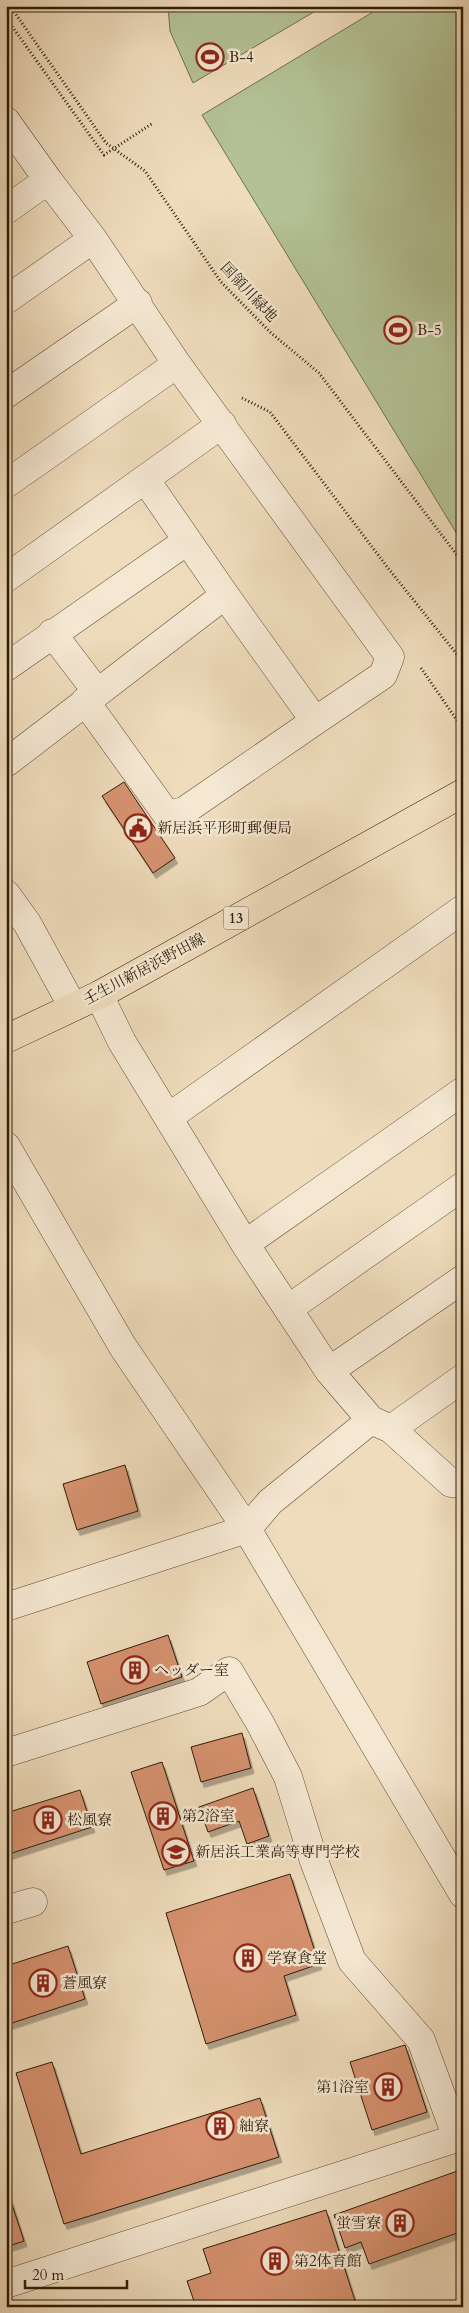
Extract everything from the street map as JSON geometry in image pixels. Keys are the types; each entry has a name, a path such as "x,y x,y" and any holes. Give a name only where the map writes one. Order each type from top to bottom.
{"main road":[{"name":"壬生川新居浜野田線","path":"6,1039 98,995 463,793"}],"street":[{"path":"6,121 48,180 93,238 177,364 390,657 383,675 184,811 167,815 52,633"},
{"path":"6,210 48,180"},
{"path":"6,300 93,238"},
{"path":"6,394 138,304"},
{"path":"6,484 177,364"},
{"path":"6,578 222,424"},
{"path":"145,479 315,721"},
{"path":"6,666 187,541"},
{"path":"6,763 225,595"},
{"path":"6,894 27,923 73,1007"},
{"path":"169,1117 463,910"},
{"path":"98,995 122,1042 245,1244 329,1371 381,1425 451,1483 463,1483"},
{"path":"245,1244 463,1091"},
{"path":"6,1146 123,1347 247,1529 463,1894"},
{"path":"288,1309 463,1186"},
{"path":"329,1371 463,1279"},
{"path":"6,1607 247,1529 270,1502 381,1425 463,1378"},
{"path":"6,1753 199,1692 229,1671 288,1777 314,1861 352,1961 421,2040 457,2138 6,2284"},
{"path":"6,1910 32,1902"}],"path":[{"name":"国領川緑地","path":"10,6 106,143 145,171 220,282 270,332 319,373 463,563"},
{"path":"6,18 104,155 153,123"},
{"path":"239,396 270,412 388,568 463,662"}],"green space":[{"name":"B-4","path":"168,6 324,6 193,83 170,31"},
{"name":"B-5","path":"383,6 463,6 463,544 202,115"}],"building":[{"path":"124,782 175,858 153,873 102,796"},
{"path":"125,1465 138,1511 77,1530 63,1484"},
{"name":"ヘッダー室","path":"168,1635 182,1677 101,1704 87,1662"},
{"path":"242,1733 251,1768 201,1782 191,1747"},
{"name":"第2浴室","path":"162,1762 194,1861 164,1870 131,1772"},
{"path":"253,1788 269,1836 247,1844 239,1821 208,1832 199,1807"},
{"name":"松風寮","path":"80,1790 92,1827 6,1855 6,1813"},
{"name":"学寮食堂","path":"290,1874 319,1964 284,1976 296,2015 206,2044 166,1913"},
{"name":"蒼風寮","path":"68,1946 85,1999 6,2025 6,1966"},
{"name":"第1浴室","path":"405,2045 427,2112 372,2130 350,2062"},
{"name":"紬寮","path":"52,2062 81,2154 260,2098 279,2157 64,2224 16,2073"},
{"name":"蛍雪寮","path":"463,2169 463,2231 369,2264 361,2242 345,2248 334,2215"},
{"path":"6,2186 24,2241 6,2247"},
{"name":"第2体育館","path":"326,2210 357,2307 196,2307 187,2281 211,2273 203,2249"}],"place":[{"name":"B-4","path":"210,57"},
{"name":"B-5","path":"398,330"},
{"name":"新居浜平形町郵便局","path":"138,828"},
{"name":"ヘッダー室","path":"135,1670"},
{"name":"第2浴室","path":"163,1816"},
{"name":"松風寮","path":"48,1820"},
{"name":"新居浜工業高等専門学校","path":"176,1852"},
{"name":"学寮食堂","path":"248,1958"},
{"name":"蒼風寮","path":"43,1983"},
{"name":"第1浴室","path":"388,2087"},
{"name":"紬寮","path":"220,2126"},
{"name":"蛍雪寮","path":"400,2223"},
{"name":"第2体育館","path":"275,2261"}]}
